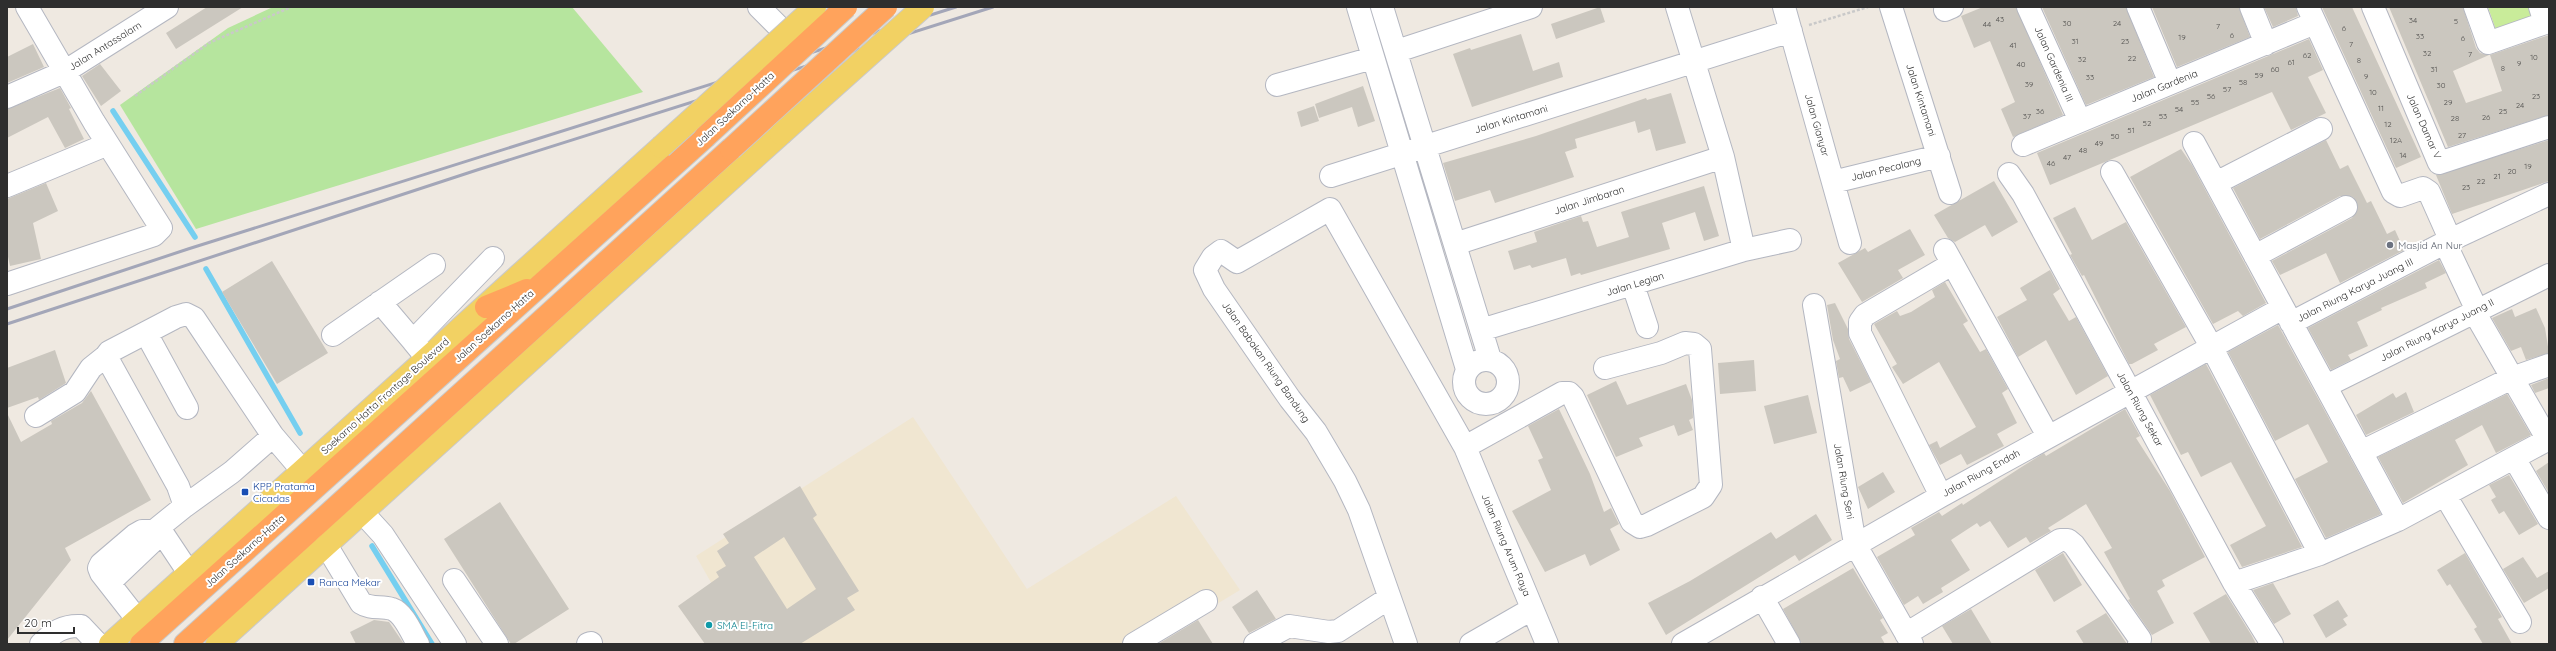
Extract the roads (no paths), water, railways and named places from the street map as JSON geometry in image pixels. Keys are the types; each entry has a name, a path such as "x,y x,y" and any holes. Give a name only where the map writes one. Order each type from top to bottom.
{"highway":[{"name":"Jalan Soekarno-Hatta","path":"141,644 705,137 846,7"},
{"path":"185,644 886,7"},
{"path":"486,307 542,283"}],"main road":[{"name":"Jalan Soekarno-Hatta","path":"661,147 815,7"},
{"path":"217,644 922,7"},
{"name":"Soekarno Hatta Frontage Boulevard","path":"110,644 302,470 486,307 661,147"}],"street":[{"path":"7,284 154,235 161,228 64,72 26,7"},
{"name":"Jalan Antassalam","path":"7,97 64,72 166,7"},
{"path":"759,7 786,34"},
{"path":"1358,7 1467,369"},
{"path":"1382,7 1397,51 1490,359"},
{"path":"1397,51 1531,7"},
{"path":"1677,7 1692,62 1723,157 1744,250"},
{"name":"Jalan Gianyar","path":"1784,7 1850,243"},
{"name":"Jalan Kintamani","path":"1891,7 1950,194"},
{"name":"Jalan Gardenia III","path":"2028,7 2080,121"},
{"path":"2138,7 2170,84"},
{"path":"2251,7 2266,44"},
{"name":"Jalan Damar V","path":"2373,7 2439,163 2549,128"},
{"path":"2475,7 2488,43 2545,18"},
{"path":"2234,583 2320,554 2398,520 2548,440 2475,310 2447,247 2449,236 2428,190 2423,188 2400,196 2393,192 2307,17"},
{"name":"Jalan Gardenia","path":"2023,145 2266,44 2307,17"},
{"name":"Jalan Kintamani","path":"1331,176 1791,31"},
{"path":"1277,85 1373,58"},
{"path":"2216,183 2321,129"},
{"path":"2194,143 2398,520"},
{"path":"7,186 108,144"},
{"name":"Jalan Pecalang","path":"1833,182 1939,156"},
{"name":"Jalan Jimbaran","path":"1455,244 1723,157"},
{"path":"2112,172 2211,346 2320,554"},
{"name":"Jalan Riung Sekar","path":"2009,174 2023,194 2234,583 2272,644"},
{"name":"Jalan Riung Karya Juang III","path":"2287,315 2549,194"},
{"path":"2255,256 2346,207"},
{"name":"Jalan Babakan Riung Bandung","path":"1357,256 1330,209 1237,262 1221,251 1212,257 1205,270 1214,289 1290,399 1316,432 1345,481 1359,510 1406,644"},
{"name":"Jalan Legian","path":"1481,330 1744,250 1790,240"},
{"name":"Jalan Riung Arum Raya","path":"1357,256 1461,439 1547,644"},
{"path":"1941,496 1860,333 1860,322 1865,315 1949,257 2048,436"},
{"path":"413,341 493,258"},
{"path":"333,335 434,265"},
{"name":"Jalan Riung Karya Juang II","path":"2326,386 2475,310 2549,275"},
{"path":"1633,285 1647,326"},
{"path":"380,302 427,358"},
{"name":"Jalan Riung Seni","path":"1814,305 1855,544 1909,639"},
{"path":"36,416 75,392 91,368 109,352 176,317 186,314 194,318 273,436 302,470"},
{"name":"Jalan Riung Endah","path":"1683,644 1855,544 2130,390 2211,346 2287,315"},
{"path":"146,333 187,408"},
{"path":"1467,394 1476,402 1489,404 1501,399 1508,388 1508,375 1501,364 1490,359 1477,361 1467,369 1463,381 1467,394 1461,439 1518,417 1562,393 1569,393 1573,397 1632,522 1640,526 1703,497 1711,485 1700,349 1694,344 1685,344 1661,353 1605,368"},
{"path":"106,356 178,486 185,506"},
{"path":"2361,452 2512,378 2549,365"},
{"path":"1501,399 1518,417"},
{"path":"137,619 110,582 101,573 99,568 101,564 135,535 142,531 157,529 185,506 232,472 273,436"},
{"path":"2514,458 2549,518"},
{"path":"2445,495 2520,622"},
{"path":"362,512 382,535 455,644"},
{"path":"157,529 189,572"},
{"path":"1909,639 2060,540 2068,540 2074,544 2140,639 2139,644"},
{"path":"326,545 361,603 366,606 391,609 397,612 418,644"},
{"path":"454,580 497,644"},
{"path":"1762,597 1789,644"},
{"path":"1255,644 1289,626 1329,632 1338,631 1389,598"},
{"path":"1134,644 1206,600"},
{"path":"1471,644 1532,609"},
{"path":"40,644 53,633 72,626 81,626 98,644"}],"waterway":[{"path":"113,111 195,237"},
{"path":"206,269 300,433"},
{"path":"372,546 432,644"}],"railway":[{"path":"7,309 188,249 956,7"},
{"path":"7,324 477,170 993,7"}],"place":[{"name":"Masjid An Nur","path":"2390,245"},
{"name":"KPP Pratama Cicadas","path":"245,492"},
{"name":"Ranca Mekar","path":"311,582"},
{"name":"SMA El-Fitra","path":"709,625"}]}
